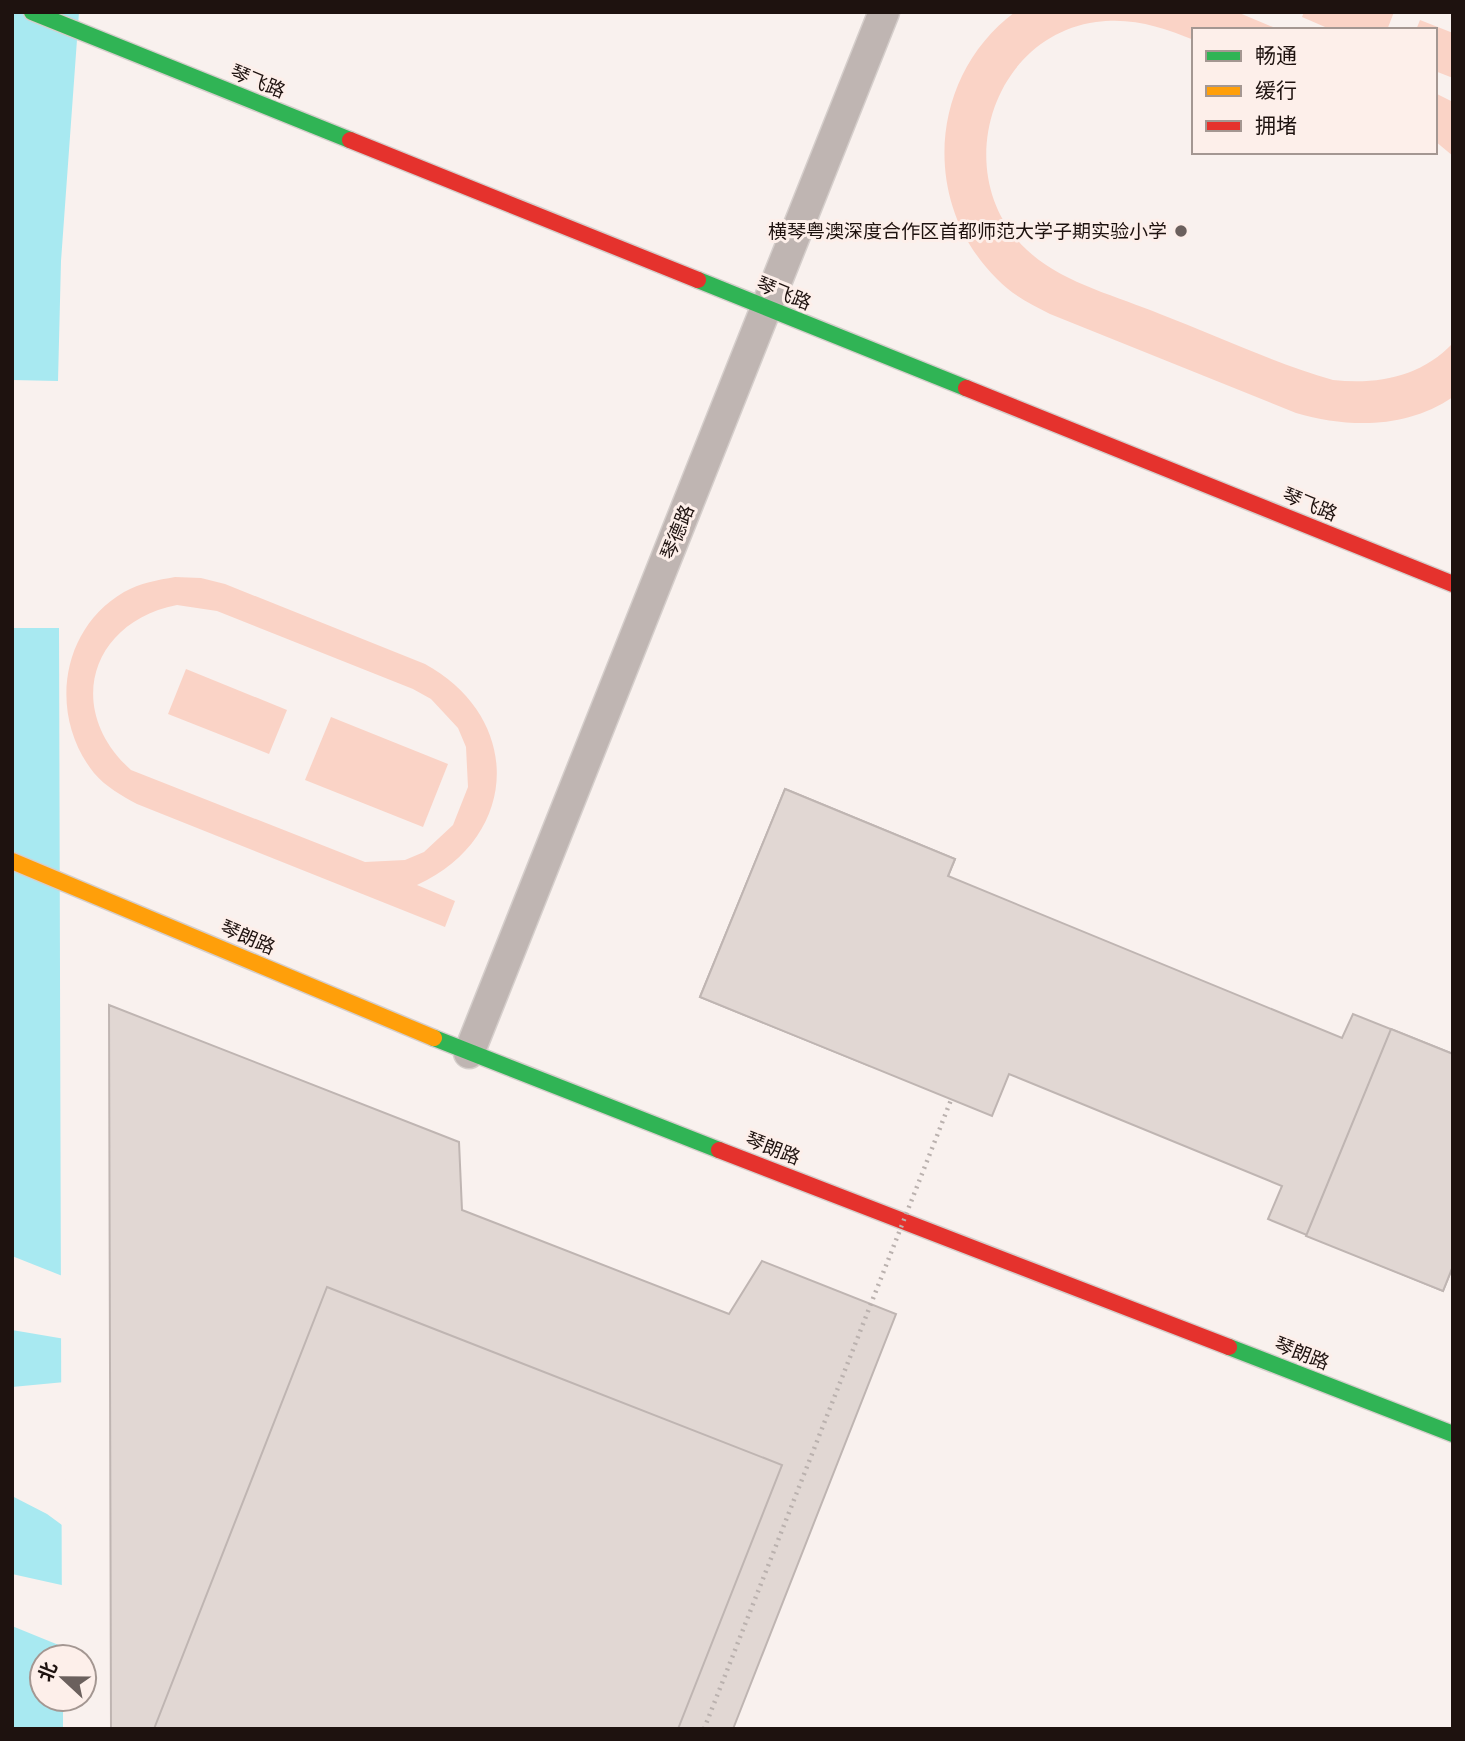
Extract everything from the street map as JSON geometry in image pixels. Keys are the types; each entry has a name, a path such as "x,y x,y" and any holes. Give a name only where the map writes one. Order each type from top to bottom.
{"street":[{"name":"琴飞路","path":"32,12 1453,584"},
{"name":"琴德路","path":"469,1053 884,12"},
{"name":"琴朗路","path":"12,861 469,1053 1453,1434"}],"path":[{"path":"704,1729 951,1100"}],"shaded area":[{"path":"1015,12 1237,12 1275,28 1192,28 1192,39 1147,24 1096,22 1059,33 1029,54 1007,82 992,115 986,150 990,186 1003,220 1027,250 1073,280 1267,357 1333,380 1366,381 1398,376 1427,364 1453,343 1453,397 1416,415 1396,420 1356,423 1316,418 1296,413 1050,314 1003,285 972,248 955,214 946,178 945,141 951,105 965,70 986,39"},
{"path":"1304,12 1394,12 1388,28 1327,28 1302,17"},
{"path":"1420,20 1453,33 1453,78 1437,72 1437,28 1417,28"},
{"path":"1437,94 1453,102 1453,156 1437,143"},
{"path":"175,577 201,578 225,584 425,664 457,687 480,715 493,745 497,777 491,809 476,838 451,864 417,885 455,901 445,927 137,804 109,787 94,773 80,751 71,726 67,701 68,676 74,651 86,628 102,608 130,589","holes":["177,605 217,611 413,689 431,699 458,728 466,747 468,787 453,825 424,852 405,860 365,862 131,770 110,746 98,721 93,696 96,671 107,649 124,630 147,615"]},
{"path":"186,669 287,710 269,754 168,714"},
{"path":"331,717 448,764 423,827 305,780"}],"water":[{"path":"12,12 79,12 61,261 58,381 12,380"},
{"path":"12,628 59,628 62,1643 28,1643 28,1713 63,1713 63,1729 12,1729"}],"pier":[{"path":"12,1256 65,1277 65,1339 12,1330"},
{"path":"65,1382 66,1528 47,1514 12,1496 12,1387"},
{"path":"12,1574 66,1586 66,1643 54,1643 12,1626"}],"building":[{"path":"785,789 955,859 870,1066 700,997"},
{"path":"785,789 955,859 948,876 1342,1038 1353,1014 1453,1054 1453,1266 1443,1291 1268,1219 1282,1186 1009,1074 992,1116 700,997"},
{"path":"109,1005 459,1142 462,1210 729,1314 762,1261 896,1314 733,1729 111,1729"},
{"path":"1391,1029 1453,1054 1453,1266 1443,1291 1306,1236"},
{"path":"327,1287 782,1465 678,1729 154,1729"}],"traffic: fast":[{"path":"32,12 350,140"},
{"path":"698,280 966,388"},
{"path":"434,1038 719,1150"},
{"path":"1229,1347 1453,1434"}],"traffic: slow":[{"path":"12,861 434,1038"}],"traffic: jam":[{"path":"350,140 698,280"},
{"path":"966,388 1453,584"},
{"path":"719,1150 1229,1347"}],"place":[{"name":"横琴粤澳深度合作区首都师范大学子期实验小学","path":"1181,231"}]}
